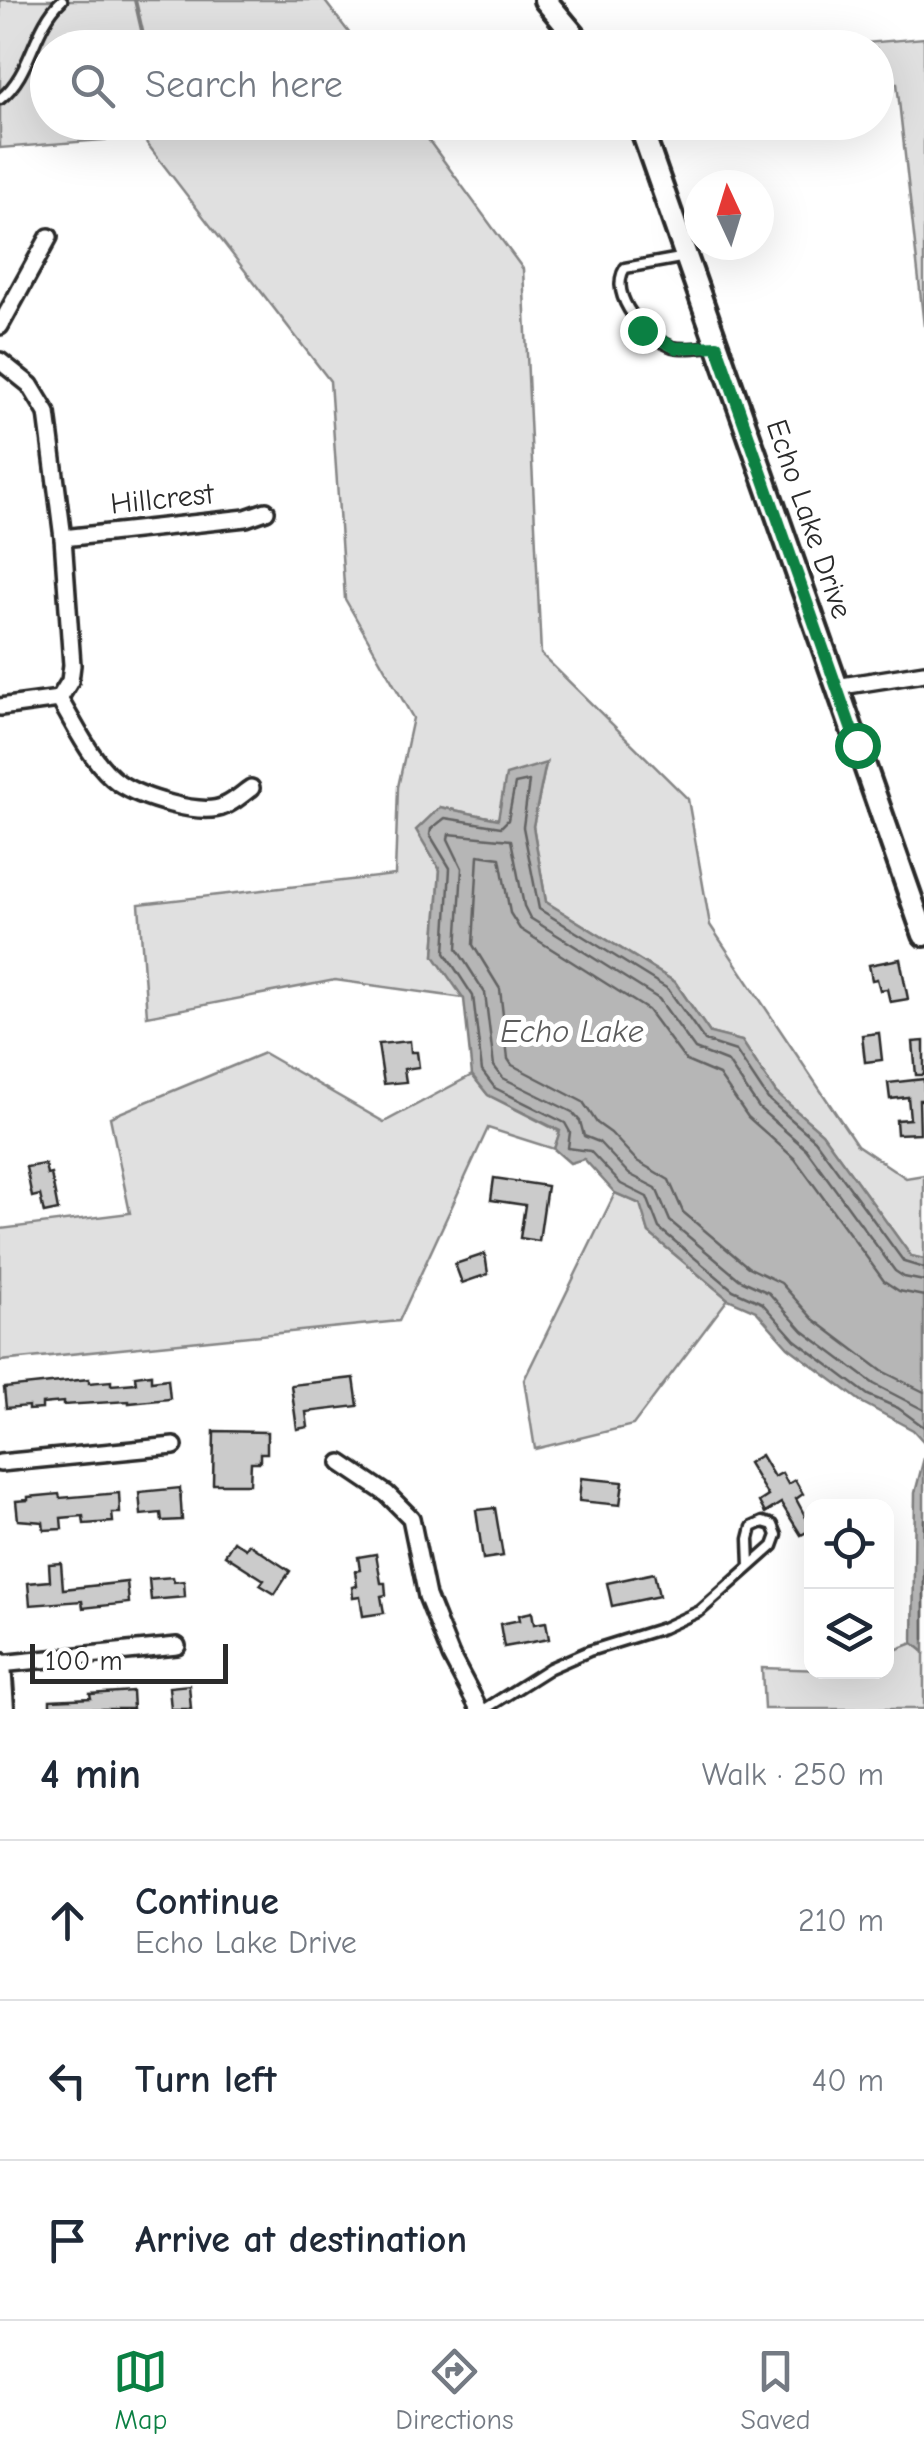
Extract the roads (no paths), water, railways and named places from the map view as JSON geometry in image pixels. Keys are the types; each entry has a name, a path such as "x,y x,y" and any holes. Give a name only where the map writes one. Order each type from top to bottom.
{"street":[{"path":"545,0 570,30"},
{"name":"Echo Lake Drive","path":"645,140 684,251"},
{"path":"0,326 49,237"},
{"name":"Echo Lake Drive","path":"687,260 836,687 915,885 924,935"},
{"path":"0,361 30,385 47,413 63,538 72,665 70,681 59,699"},
{"name":"Hillcrest","path":"63,538 246,518 266,511"},
{"path":"836,687 924,674"},
{"path":"0,707 59,699"},
{"path":"59,699 95,758 119,783 171,804 202,810 222,807 251,788"},
{"path":"0,1463 174,1446"},
{"path":"341,1463 387,1494 411,1518 427,1596 451,1656 482,1709"},
{"path":"2,1709 0,1664 177,1646"}],"lane":[{"path":"40,30 62,0"},
{"path":"0,99 18,82 30,54"},
{"path":"684,257 625,268 620,280 624,297 642,330 653,338 676,348 717,346"},
{"path":"482,1709 550,1668 700,1611 773,1546 777,1535 772,1525 763,1522 752,1527 748,1539 750,1566"}],"water":[{"name":"Echo Lake","path":"546,763 533,826 546,902 675,982 710,1033 742,1041 776,1093 822,1133 911,1256 924,1259 924,1442 913,1430 863,1403 788,1347 756,1311 728,1299 649,1233 640,1204 615,1193 584,1159 570,1163 554,1149 560,1131 488,1095 472,1075 464,999 434,956 440,870 416,830 440,807 498,819 506,775"},
{"path":"924,1458 924,1652 913,1643 915,1493"}],"waterway":[{"path":"135,0 142,30"}]}
